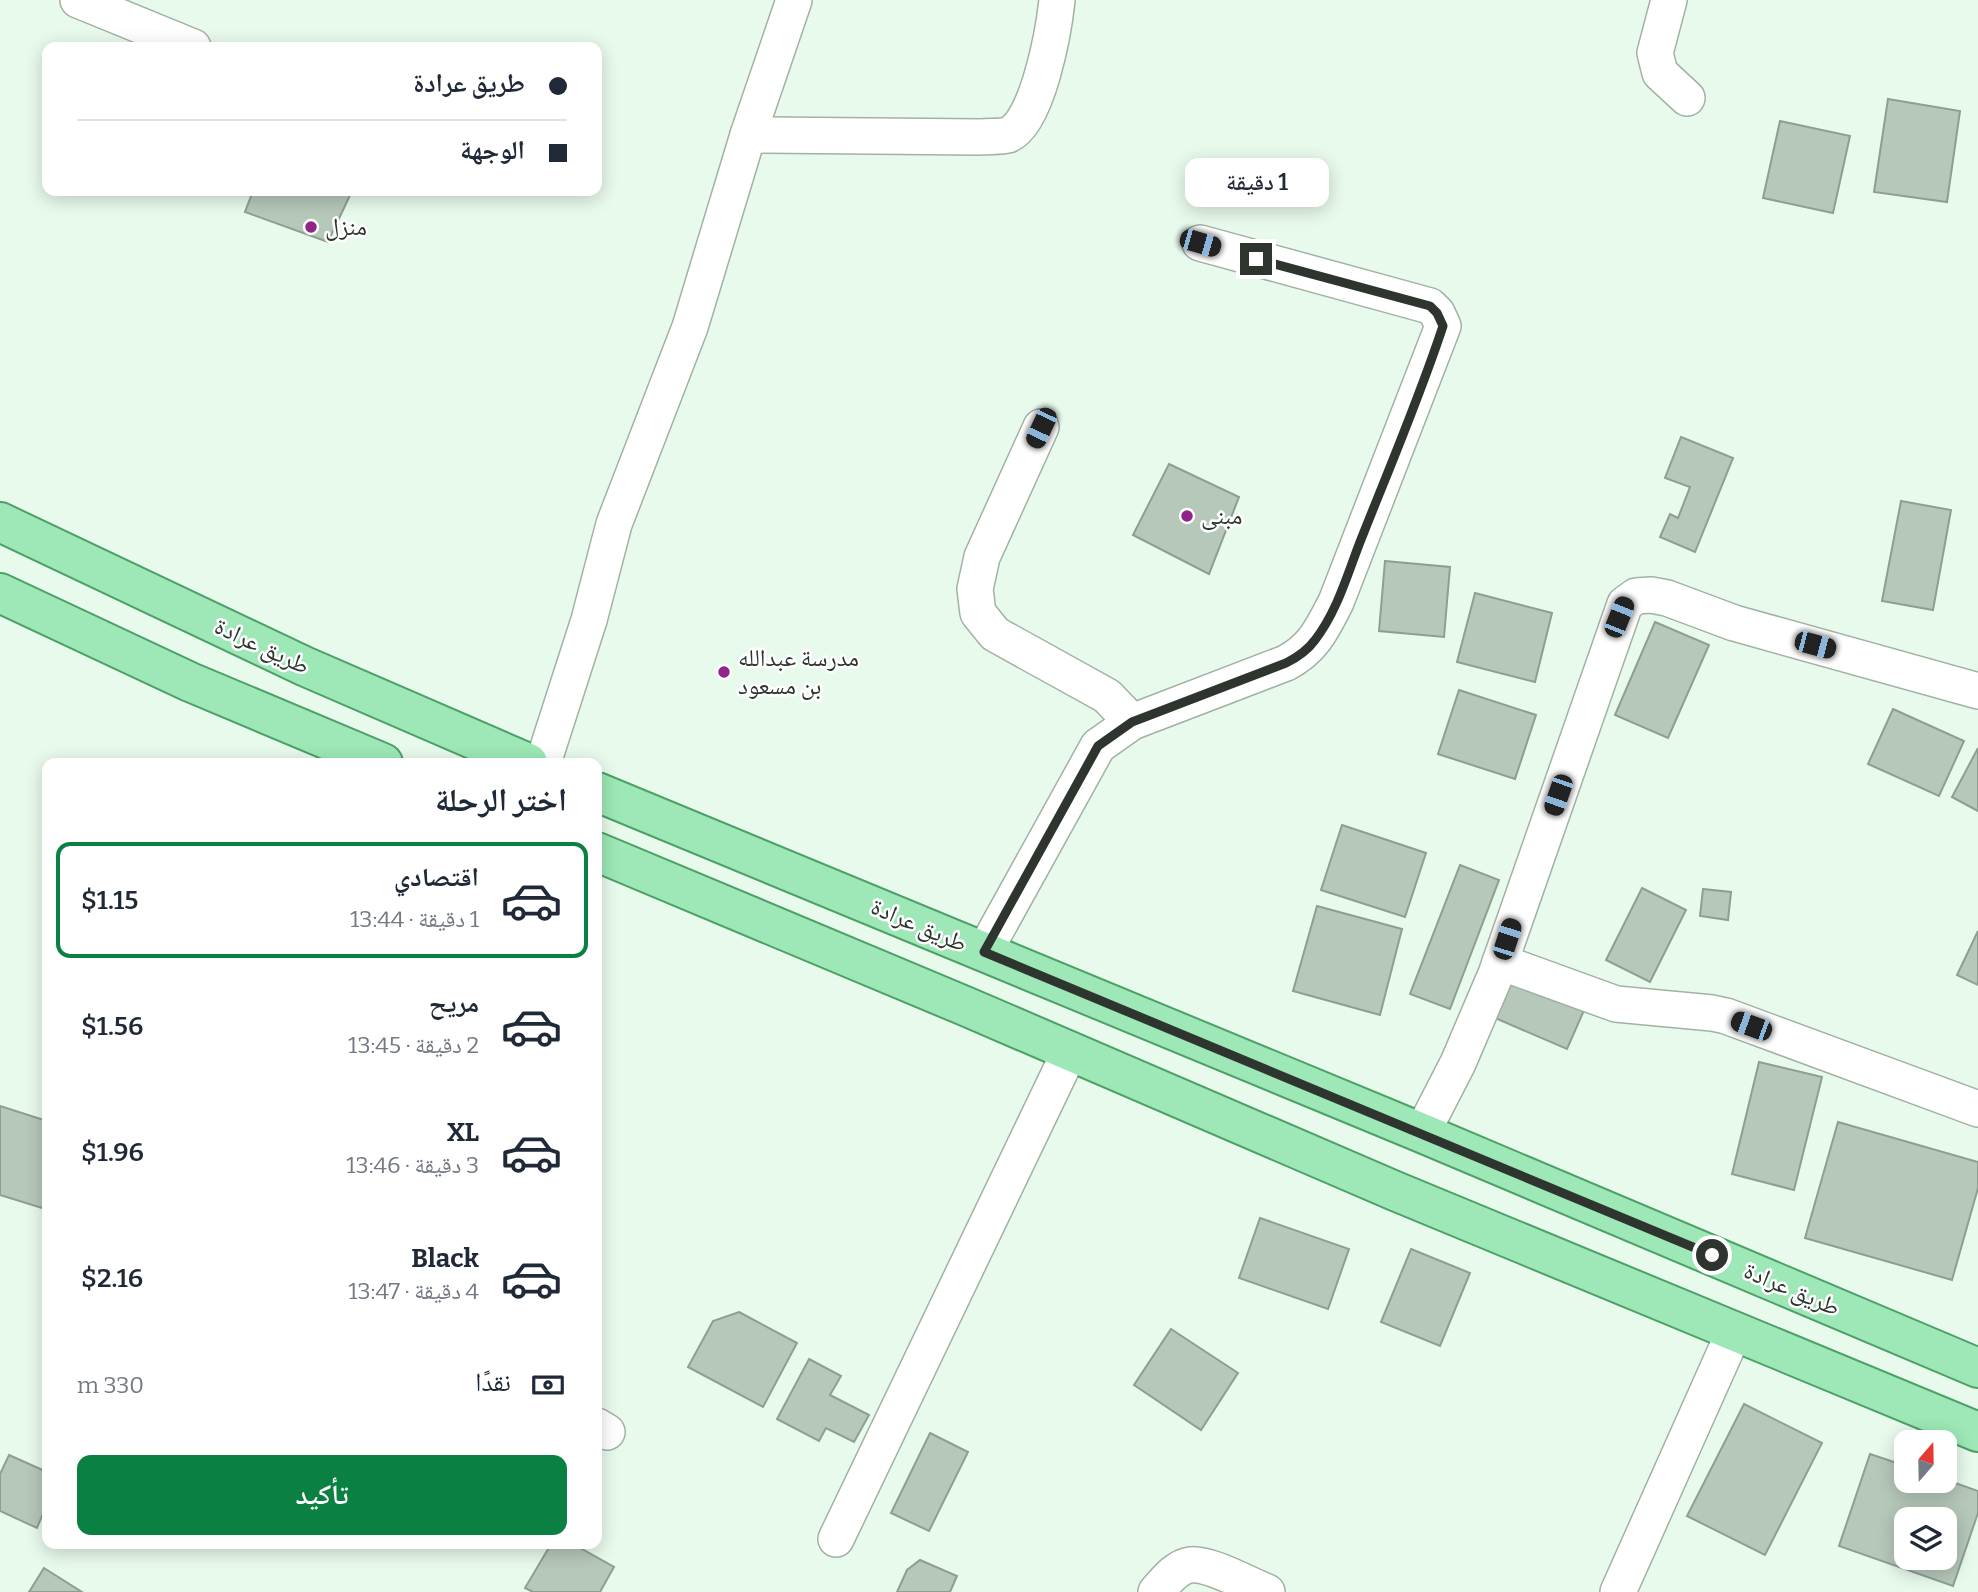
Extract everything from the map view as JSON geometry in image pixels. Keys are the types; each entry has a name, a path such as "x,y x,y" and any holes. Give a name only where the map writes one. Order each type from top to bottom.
{"main road":[{"name":"طريق عرادة","path":"0,522 304,666 516,758"},
{"path":"0,593 190,682 371,758"},
{"name":"طريق عرادة","path":"602,794 1422,1133 1978,1368"},
{"path":"602,854 1395,1191 1978,1432"}],"street":[{"path":"78,0 181,42"},
{"path":"545,758 589,620 614,524 690,327 748,135 794,0"},
{"path":"748,135 1008,135 1022,125 1039,89 1057,0"},
{"path":"1669,0 1655,53 1660,73 1687,97"},
{"path":"984,952 1098,746 1132,722 1286,663 1301,655 1315,641 1336,602 1443,326 1430,306 1200,243"},
{"path":"1041,428 982,557 975,589 978,613 995,634 1108,696 1132,722"},
{"path":"1422,1133 1464,1051 1500,962 1625,604 1636,596 1667,598 1734,623 1978,691"},
{"path":"1500,962 1616,1004 1726,1016 1978,1109"},
{"path":"836,1539 1070,1051"},
{"path":"1618,1592 1734,1332"},
{"path":"1156,1592 1177,1570 1191,1565 1206,1567 1267,1592"}],"building":[{"path":"1888,99 1960,111 1947,202 1874,192"},
{"path":"1780,121 1850,136 1833,213 1763,198"},
{"name":"منزل","path":"251,196 350,196 328,242 245,212"},
{"path":"1681,437 1733,458 1695,552 1660,537 1670,514 1678,518 1690,487 1665,478"},
{"name":"مبنى","path":"1169,464 1239,497 1209,574 1133,535"},
{"path":"1901,501 1951,510 1933,610 1882,601"},
{"path":"1385,561 1450,567 1444,637 1379,631"},
{"path":"1475,593 1552,613 1535,682 1457,662"},
{"path":"1655,622 1709,645 1668,738 1615,715"},
{"path":"1459,690 1536,715 1515,779 1438,754"},
{"path":"1893,709 1964,741 1939,796 1868,764"},
{"path":"1978,748 1978,811 1952,797"},
{"path":"1342,825 1426,853 1405,917 1321,890"},
{"path":"1460,865 1499,880 1450,1009 1410,994"},
{"path":"1642,888 1686,910 1650,982 1606,960"},
{"path":"1703,889 1731,892 1728,920 1700,916"},
{"path":"1317,906 1402,929 1380,1015 1293,991"},
{"path":"1978,931 1978,985 1957,975"},
{"path":"1524,952 1596,983 1567,1049 1495,1018"},
{"path":"1759,1062 1822,1077 1794,1190 1732,1174"},
{"path":"0,1106 42,1119 42,1208 0,1195"},
{"path":"1838,1122 1978,1162 1978,1188 1952,1280 1805,1238"},
{"path":"1260,1218 1349,1249 1328,1309 1239,1278"},
{"path":"1411,1249 1470,1273 1440,1346 1381,1322"},
{"path":"739,1312 797,1343 763,1407 688,1367 713,1321"},
{"path":"1171,1329 1238,1373 1201,1430 1134,1385"},
{"path":"809,1359 841,1376 830,1395 869,1415 854,1442 826,1428 819,1441 777,1419"},
{"path":"1744,1404 1822,1443 1765,1555 1687,1516"},
{"path":"930,1433 968,1452 929,1531 891,1513"},
{"path":"1870,1454 1894,1462 1894,1493 1957,1493 1957,1484 1978,1491 1978,1513 1953,1586 1907,1570 1957,1570 1957,1507 1894,1507 1894,1565 1839,1546"},
{"path":"9,1455 42,1470 42,1516 37,1528 0,1511 0,1474"},
{"path":"548,1549 582,1549 614,1567 600,1592 533,1592 525,1588"},
{"path":"920,1560 957,1576 950,1592 897,1592 907,1570"},
{"path":"44,1568 82,1592 29,1592"}],"place":[{"name":"منزل","path":"311,227"},
{"name":"مبنى","path":"1187,516"},
{"name":"مدرسة عبدالله بن مسعود","path":"724,672"}],"route":[{"path":"1256,259 1430,306 1443,326 1366,526 1324,627 1301,655 1132,722 1098,746 984,952 1712,1255"}]}
